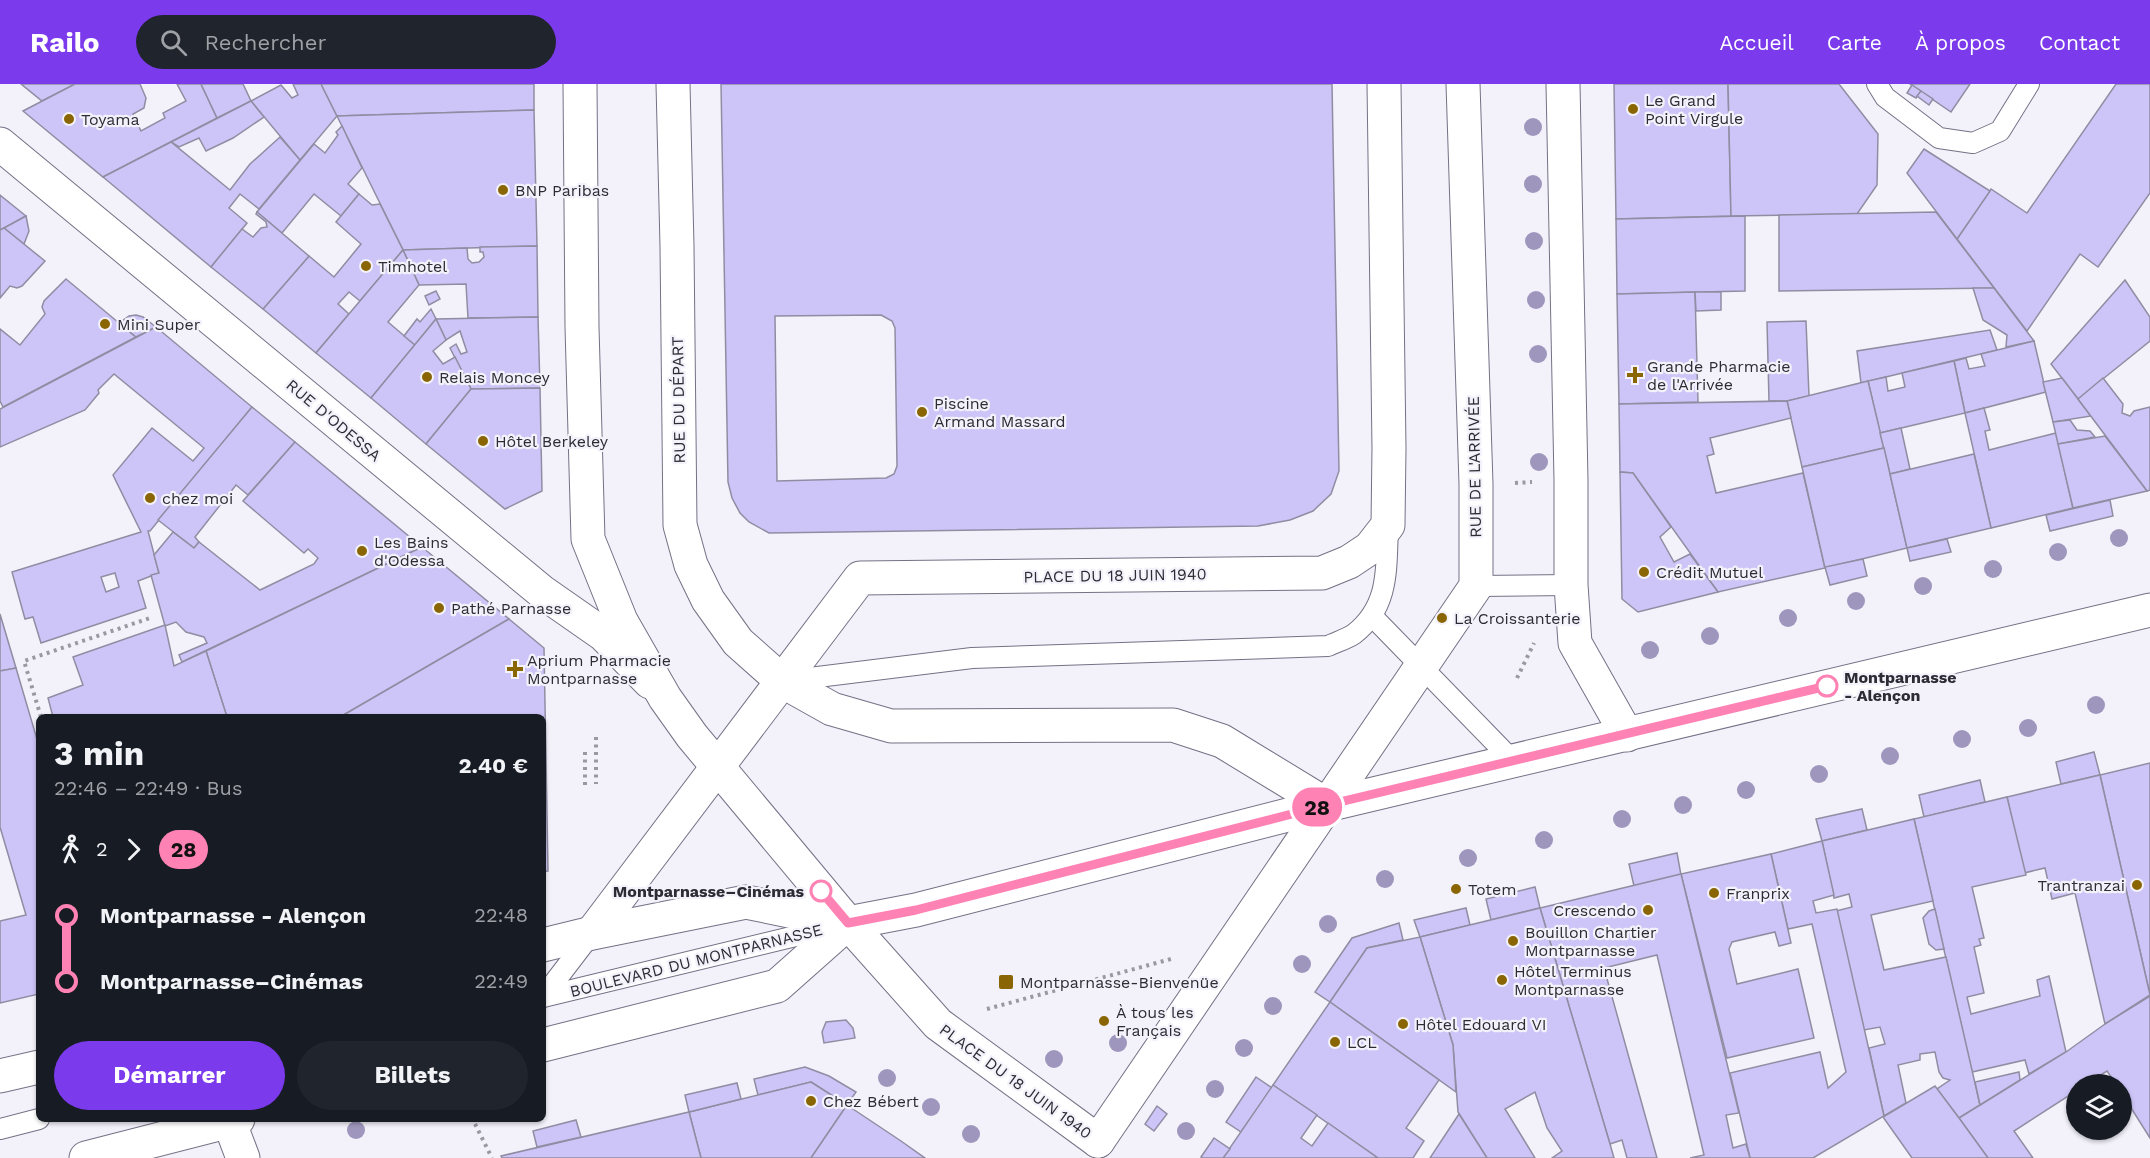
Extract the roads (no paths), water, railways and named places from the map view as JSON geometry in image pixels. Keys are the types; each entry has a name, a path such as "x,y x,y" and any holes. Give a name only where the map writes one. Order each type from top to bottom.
{"main road":[{"path":"580,84 582,327 588,539 621,621 665,698"},
{"name":"RUE DU DÉPART","path":"673,84 680,525 692,565 708,600 738,642 782,681"},
{"path":"1383,84 1389,448 1388,525"},
{"name":"RUE DE L'ARRIVÉE","path":"1463,84 1476,484 1476,586"},
{"path":"1563,84 1571,468 1571,585 1575,643 1627,735"},
{"name":"RUE D'ODESSA","path":"0,144 541,591 604,634 665,698"},
{"name":"PLACE DU 18 JUIN 1940","path":"592,933 860,578 1322,573 1348,562 1370,548 1388,525"},
{"path":"782,681 832,710 891,726 1173,725 1222,741 1327,805 1476,586"},
{"name":"BOULEVARD DU MONTPARNASSE","path":"546,944 746,902 848,923 916,910 1327,805 1627,735 1914,664 2150,610"},
{"name":"PLACE DU 18 JUIN 1940","path":"665,698 717,767 848,923 938,1024 1100,1149 1327,805"},
{"name":"BOULEVARD DU MONTPARNASSE","path":"546,1044 777,986 848,923"},
{"path":"0,1076 36,1068"},
{"path":"86,1158 225,1122"},
{"path":"234,1122 243,1158"}],"lane":[{"path":"1876,84 1885,97 1939,138 1973,143 2000,131 2029,84"},
{"path":"782,681 972,658 1328,645 1353,635 1372,616 1380,601 1385,585 1388,525"},
{"path":"1476,586 1571,585"},
{"path":"1372,616 1513,761"},
{"name":"BOULEVARD DU MONTPARNASSE","path":"546,996 848,923"},
{"name":"BOULEVARD DU MONTPARNASSE","path":"546,993 592,933"},
{"path":"0,1129 36,1120"}],"place":[{"name":"Le Grand Point Virgule","path":"1633,109"},
{"name":"Toyama","path":"69,119"},
{"name":"BNP Paribas","path":"503,190"},
{"name":"Timhotel","path":"366,266"},
{"name":"Mini Super","path":"105,324"},
{"name":"Grande Pharmacie de l'Arrivée","path":"1635,375"},
{"name":"Relais Moncey","path":"427,377"},
{"name":"Piscine Armand Massard","path":"922,412"},
{"name":"Hôtel Berkeley","path":"483,441"},
{"name":"chez moi","path":"150,498"},
{"name":"Les Bains d'Odessa","path":"362,551"},
{"name":"Crédit Mutuel","path":"1644,572"},
{"name":"Pathé Parnasse","path":"439,608"},
{"name":"La Croissanterie","path":"1442,618"},
{"name":"Aprium Pharmacie Montparnasse","path":"515,669"},
{"name":"Montparnasse - Alençon","path":"1827,686"},
{"name":"Trantranzai","path":"2137,885"},
{"name":"Totem","path":"1456,889"},
{"name":"Montparnasse–Cinémas","path":"821,891"},
{"name":"Franprix","path":"1714,893"},
{"name":"Crescendo","path":"1648,910"},
{"name":"Bouillon Chartier Montparnasse","path":"1513,941"},
{"name":"Hôtel Terminus Montparnasse","path":"1502,980"},
{"name":"Montparnasse-Bienvenüe","path":"1006,982"},
{"name":"À tous les Français","path":"1104,1021"},
{"name":"Hôtel Edouard VI","path":"1403,1024"},
{"name":"LCL","path":"1335,1042"},
{"name":"Chez Bébert","path":"811,1101"}]}
